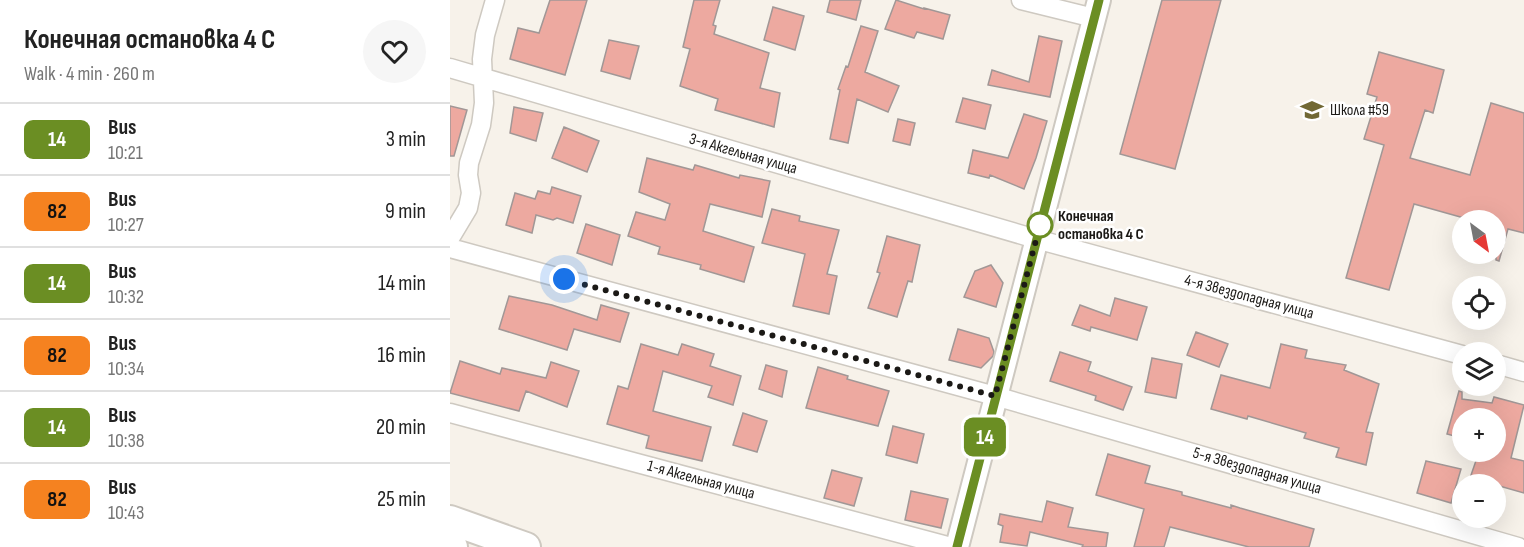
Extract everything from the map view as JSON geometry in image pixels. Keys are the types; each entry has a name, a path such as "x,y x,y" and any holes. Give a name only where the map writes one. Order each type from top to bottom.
{"main road":[{"path":"450,520 526,547"}],"street":[{"path":"450,238 468,208 469,163 481,125 484,103 482,78 485,35 495,0"},
{"path":"957,547 1097,9 1021,0"},
{"name":"3-я Акгельная улица","path":"450,68 1036,239"},
{"name":"4-я Звездопадная улица","path":"1036,239 1452,352"},
{"name":"5-я Звездопадная улица","path":"450,248 995,396 1518,547"},
{"path":"1506,367 1524,372"},
{"name":"1-я Акгельная улица","path":"450,413 951,547"}],"building":[{"path":"550,0 587,0 565,75 510,59 518,28 539,33"},
{"path":"694,0 720,0 713,25 716,26 714,34 769,53 760,88 780,93 774,127 715,110 718,99 680,86 690,49 683,47"},
{"path":"830,0 861,0 856,20 827,12"},
{"path":"896,0 950,15 943,39 917,32 914,38 885,29"},
{"path":"1162,0 1221,0 1175,169 1120,154"},
{"path":"773,7 804,16 795,50 764,40"},
{"path":"861,26 878,31 865,72 899,86 888,112 857,99 848,143 830,139 840,90 838,89 846,66 848,67"},
{"path":"1039,36 1062,41 1050,97 988,85 992,70 1029,82"},
{"path":"609,40 639,46 630,79 601,71"},
{"path":"1379,52 1444,70 1433,113 1425,110 1410,158 1470,175 1491,103 1524,113 1524,233 1508,229 1506,236 1506,210 1452,210 1452,215 1414,204 1389,290 1346,278 1384,145 1364,139 1377,97 1367,94"},
{"path":"963,98 991,105 985,129 956,122"},
{"path":"450,106 467,110 454,156 450,156"},
{"path":"514,107 543,113 536,141 510,133"},
{"path":"1024,114 1047,121 1024,189 990,175 989,178 968,173 973,150 1008,158"},
{"path":"898,119 915,123 910,145 893,141"},
{"path":"564,127 599,141 587,172 552,158"},
{"path":"647,158 693,170 695,165 739,178 740,175 770,181 762,217 710,204 703,231 754,247 744,282 700,269 701,265 658,254 660,247 628,236 636,212 665,220 670,204 639,192"},
{"path":"552,187 581,196 573,223 536,215 532,233 506,225 515,193 535,199 538,191 550,194"},
{"path":"772,209 800,216 799,221 839,230 827,274 837,276 829,314 793,306 805,254 762,243"},
{"path":"586,224 620,235 612,265 577,253"},
{"path":"887,236 920,245 912,282 908,281 897,317 868,308 880,273 877,272"},
{"path":"991,265 1003,283 996,307 964,297 975,271"},
{"path":"509,296 552,305 597,320 601,305 629,313 620,342 574,329 567,350 499,329"},
{"path":"1115,298 1147,307 1137,340 1091,327 1090,331 1072,325 1080,305 1110,316"},
{"path":"958,329 989,338 994,352 993,356 981,368 949,360"},
{"path":"1196,332 1228,344 1219,367 1187,355"},
{"path":"641,344 678,355 682,344 714,354 710,366 741,376 733,405 708,397 712,386 663,371 653,411 711,427 702,461 646,448 649,436 607,424 618,386 628,389"},
{"path":"1281,344 1307,350 1305,358 1346,365 1344,370 1379,384 1366,432 1373,433 1366,465 1336,457 1339,448 1304,438 1306,433 1248,416 1247,419 1211,409 1221,375 1270,388"},
{"path":"1060,352 1091,362 1088,371 1132,387 1123,410 1095,400 1096,396 1050,381"},
{"path":"1152,358 1182,364 1176,398 1145,392"},
{"path":"460,361 500,374 502,368 546,378 551,362 579,371 567,407 526,391 519,411 450,393"},
{"path":"766,365 787,371 782,397 759,389"},
{"path":"818,367 848,376 847,379 889,391 878,426 806,408"},
{"path":"1458,396 1462,396 1462,399 1492,403 1494,397 1524,405 1511,458 1524,461 1524,493 1506,488 1506,474 1471,474 1476,462 1506,462 1506,408 1454,408"},
{"path":"743,413 767,421 757,452 733,445"},
{"path":"1452,416 1452,435 1447,434"},
{"path":"893,426 924,434 917,463 886,455"},
{"path":"1108,454 1150,466 1145,483 1182,492 1182,495 1231,508 1231,505 1314,529 1309,547 1249,547 1170,527 1164,547 1134,547 1144,509 1096,495"},
{"path":"1426,461 1461,469 1460,474 1452,474 1451,503 1417,493"},
{"path":"832,470 862,478 854,506 824,498"},
{"path":"911,491 948,499 941,528 905,520"},
{"path":"1047,501 1073,508 1068,527 1108,533 1106,547 1082,547 1083,545 1030,532 1027,546 1000,542 1003,526 998,524 1000,514 1042,522"}],"bus line":[{"name":"14","path":"957,547 1099,0"}],"place":[{"name":"Школа #59","path":"1312,110"},
{"name":"Конечная остановка 4 С","path":"1040,225"}],"route":[{"path":"564,279 995,396 1040,225"}]}
